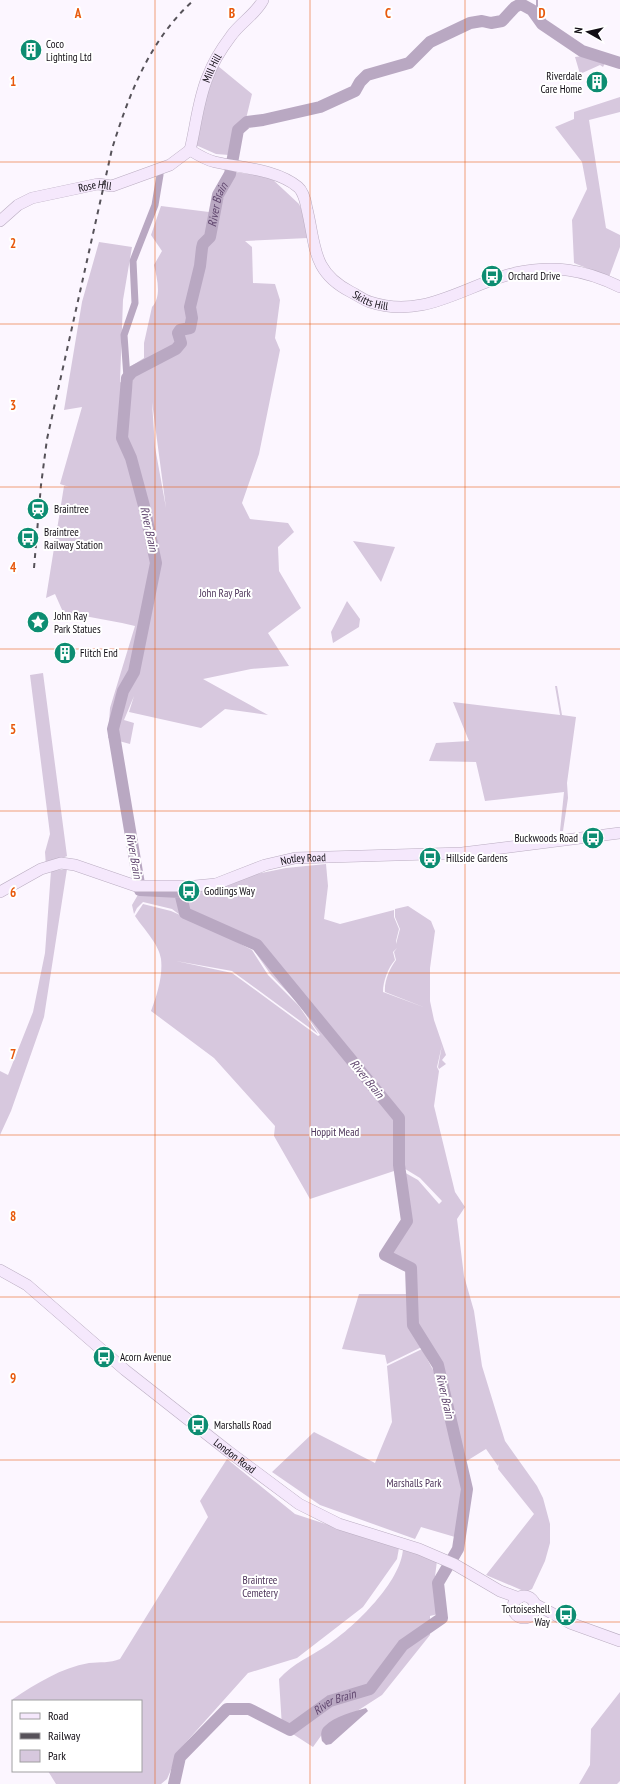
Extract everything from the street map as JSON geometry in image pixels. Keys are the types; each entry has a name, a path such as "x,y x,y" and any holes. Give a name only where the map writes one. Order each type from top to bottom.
{"street":[{"name":"Mill Hill","path":"190,150 203,90 208,76 231,36 244,20 257,9 263,0"},
{"name":"Skitts Hill","path":"190,150 214,162 273,174 299,188 306,203 316,254 328,276 338,285 370,302 398,307 421,306 514,274 541,269 568,269 582,271 620,287"},
{"name":"Rose Hill","path":"0,221 18,205 32,198 98,184 112,186 164,168 190,150"},
{"name":"Notley Road","path":"0,892 41,869 61,863 75,865 140,886 205,886 228,880 265,865 295,858 462,853 620,833"},
{"name":"London Road","path":"0,1270 27,1285 124,1370 299,1504 339,1524 419,1549 454,1564 516,1602"},
{"path":"558,1618 531,1616 526,1618 520,1617 515,1612 516,1602 529,1598 535,1604 558,1618 620,1641"},
{"path":"531,1616 534,1612 535,1604"}],"green space":[{"path":"583,56 605,63 603,67 600,65 580,74 575,57"},
{"path":"218,66 252,94 245,123 233,131 229,155 216,154 198,146 190,150 206,97"},
{"path":"620,97 620,112 589,120 606,228 620,235 620,247 609,277 574,263 572,220 587,189 582,162 555,127 574,119 574,112"},
{"name":"John Ray Park","path":"234,172 270,177 299,204 303,212 308,238 245,241 252,247 253,283 275,284 280,300 275,338 280,350 259,454 242,503 250,519 288,523 294,532 278,547 279,571 301,608 268,633 289,666 251,669 203,679 268,715 225,709 201,728 129,712 134,696 124,720 134,723 130,744 108,738 110,708 135,626 63,612 55,594 46,598 64,486 69,487 60,484 82,407 64,410 82,302 99,242 132,247 123,300 120,382 132,388 133,365 144,358 144,343 152,307 157,298 158,292 154,265 162,251 151,235 161,206 217,213","holes":["152,402 166,508 155,447"]},
{"path":"353,541 395,547 381,582"},
{"path":"347,601 360,619 359,627 333,643 331,632"},
{"path":"43,673 67,856 46,866 45,852 50,834 30,675"},
{"path":"555,686 557,686 562,715 576,717 567,783 568,798 563,831 560,831 564,792 485,801 476,762 429,761 436,743 469,741 453,702 560,715"},
{"path":"326,864 328,886 324,919 340,924 394,910 394,917 399,929 396,944 400,929 395,917 395,909 408,906 431,921 435,931 430,968 430,1001 434,1020 446,1055 442,1060 446,1064 439,1069 438,1067 442,1045 437,1067 439,1071 434,1106 455,1192 465,1207 457,1219 464,1276 474,1311 482,1366 505,1441 537,1486 543,1498 550,1524 550,1543 545,1561 532,1589 526,1592 486,1575 534,1514 498,1469 499,1463 498,1466 486,1449 465,1462 440,1364 428,1344 387,1364 385,1355 342,1349 359,1294 413,1294 412,1267 387,1255 409,1220 402,1171 418,1180 439,1204 442,1201 420,1178 402,1167 401,1118 258,944 186,912 184,900 190,900 184,899 183,893 214,888 252,875 286,868","holes":["397,948 394,952 396,960 385,983 385,992 426,1008 383,992 386,975 395,960 393,952"]},
{"path":"67,869 44,1017 11,1111 0,1135 0,1071 8,1075 33,1012 45,953 51,871"},
{"name":"Hoppit Mead","path":"139,893 178,896 183,914 256,947 332,1045 399,1118 397,1170 310,1199 274,1136 275,1126 214,1058 151,1011 160,979 160,953 135,916 143,904 171,911 180,915 172,909 143,902 134,914 132,905","holes":["235,941 253,949 271,975 297,1002 320,1035 318,1036 232,973 176,961 232,971 318,1034 299,1006 268,975 252,950"]},
{"name":"Marshalls Park","path":"422,1349 434,1372 462,1488 455,1537 421,1527 415,1539 320,1505 272,1472 314,1432 375,1463 392,1422 387,1366"},
{"name":"Braintree Cemetery","path":"227,1459 295,1514 399,1548 397,1559 363,1607 297,1658 248,1673 180,1749 167,1779 161,1784 56,1784 49,1772 142,1772 142,1700 13,1699 40,1682 69,1668 89,1663 109,1662 120,1659 208,1517 200,1501"},
{"path":"403,1549 437,1561 434,1584 438,1614 430,1616 430,1635 382,1695 323,1733 313,1747 282,1727 279,1679 296,1664 340,1636 363,1615 386,1589 400,1562"},
{"path":"620,1692 620,1781 617,1784 579,1784 590,1765 591,1729"}],"shaded area":[{"path":"366,1708 368,1711 331,1744 326,1745 322,1741 322,1729 329,1723 344,1715"}],"waterway":[{"name":"River Brain","path":"537,0 537,13 542,24"},
{"name":"River Brain","path":"174,1784 180,1757 227,1709 249,1709 290,1730 330,1701 370,1689 403,1645 442,1618 438,1583 458,1549 467,1489 438,1365 413,1325 411,1268 385,1255 407,1221 399,1165 399,1118 257,945 185,913 180,892 140,890 113,729 123,691 134,672 156,563 144,506 131,458 122,438 127,378 132,372 176,349 181,343 178,333 180,330 190,328 192,318 190,307 200,266 203,244 210,237 218,195 230,174 238,130 247,122 263,120 320,107 355,91 360,82 367,75 409,63 430,42 470,23 482,21 491,23 502,21 515,7 521,4 532,10 542,24 582,51 620,63"},
{"path":"127,378 124,335 135,303 133,261 155,205 160,175"}],"railway":[{"path":"34,568 41,485 47,439 112,149 126,108 143,68 165,32 194,0"}],"place":[{"name":"Coco Lighting Ltd","path":"31,50"},
{"name":"Riverdale Care Home","path":"597,82"},
{"name":"Orchard Drive","path":"492,276"},
{"name":"Braintree","path":"38,509"},
{"name":"Braintree Railway Station","path":"28,538"},
{"name":"John Ray Park Statues","path":"38,622"},
{"name":"Flitch End","path":"65,653"},
{"name":"Buckwoods Road","path":"593,838"},
{"name":"Hillside Gardens","path":"430,858"},
{"name":"Godlings Way","path":"189,891"},
{"name":"Acorn Avenue","path":"104,1357"},
{"name":"Marshalls Road","path":"198,1425"},
{"name":"Tortoiseshell Way","path":"566,1615"}]}
